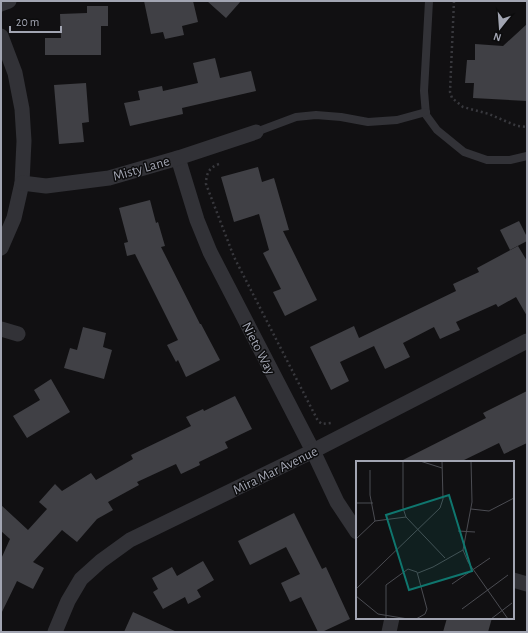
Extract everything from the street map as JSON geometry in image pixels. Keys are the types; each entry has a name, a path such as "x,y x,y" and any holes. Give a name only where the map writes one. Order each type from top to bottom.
{"street":[{"path":"1,4 9,1"},
{"path":"1,36 15,73 22,109 24,141 22,183 14,218 1,248"},
{"name":"Misty Lane","path":"22,183 46,186 109,178 178,158 256,132"},
{"name":"Nieto Way","path":"178,158 197,220 210,252 313,451 337,502 356,530"},
{"path":"1,329 18,334"},
{"name":"Mira Mar Avenue","path":"55,632 68,601 81,579 101,561 130,540 313,451 527,341"},
{"path":"514,580 527,584"},
{"path":"388,632 392,619"}],"lane":[{"path":"428,1 424,90 426,115 437,130 464,152 487,160 510,160 527,156"},
{"path":"256,132 296,117 316,115 341,117 368,122 397,120 426,112"}],"path":[{"path":"454,1 450,92 452,98 463,106 489,114 517,126 527,127"},
{"path":"219,164 210,169 206,179 206,184 229,245 318,421 322,424 332,423"}],"building":[{"path":"144,1 193,1 198,22 182,26 184,35 165,39 163,32 151,34"},
{"path":"207,1 241,1 226,18"},
{"path":"87,6 108,6 108,26 101,26 101,55 45,55 45,38 61,38 60,14 87,13"},
{"path":"527,24 527,101 473,98 474,83 465,83 467,60 475,60 475,44 503,46"},
{"path":"215,58 220,78 251,71 256,91 182,108 183,114 130,126 124,103 140,100 138,91 162,86 163,91 198,83 193,63"},
{"path":"86,83 89,122 82,123 84,142 59,144 54,85"},
{"path":"258,167 262,182 274,178 289,230 283,231 317,300 285,316 273,292 281,289 263,253 269,250 259,214 234,222 221,177"},
{"path":"150,200 156,223 158,222 165,246 161,247 220,360 186,377 178,360 176,362 167,345 178,340 135,254 127,256 124,243 128,242 119,208"},
{"path":"519,221 527,237 527,241 510,250 500,230"},
{"path":"518,246 527,261 527,316 516,297 498,307 496,304 456,322 460,330 440,339 434,327 403,343 410,357 385,369 374,346 340,362 349,381 331,390 310,347 354,326 359,338 456,291 453,284 479,272 477,268"},
{"path":"83,327 106,333 103,347 112,350 104,379 64,368 70,348 77,350"},
{"path":"51,379 70,412 27,438 13,416 40,400 34,390"},
{"path":"527,391 527,443 504,454 499,443 462,461 401,461 486,418 483,413"},
{"path":"235,396 252,429 225,442 228,448 199,462 200,465 181,474 176,464 137,482 139,485 108,502 113,510 97,519 77,542 62,530 33,562 44,568 33,589 17,581 1,614 1,559 10,539 1,531 1,505 28,530 47,509 39,502 55,484 62,491 91,473 96,480 133,459 131,455 191,426 186,417 203,409 204,411"},
{"path":"294,513 322,569 326,567 350,619 322,632 318,632 301,597 290,602 281,583 300,574 286,547 250,565 238,541"},
{"path":"203,561 214,580 197,590 201,597 188,604 185,597 163,609 153,592 158,589 152,578 172,567 177,576"},
{"path":"133,612 177,632 124,632"},
{"path":"447,619 492,619 488,632 443,632"}]}
